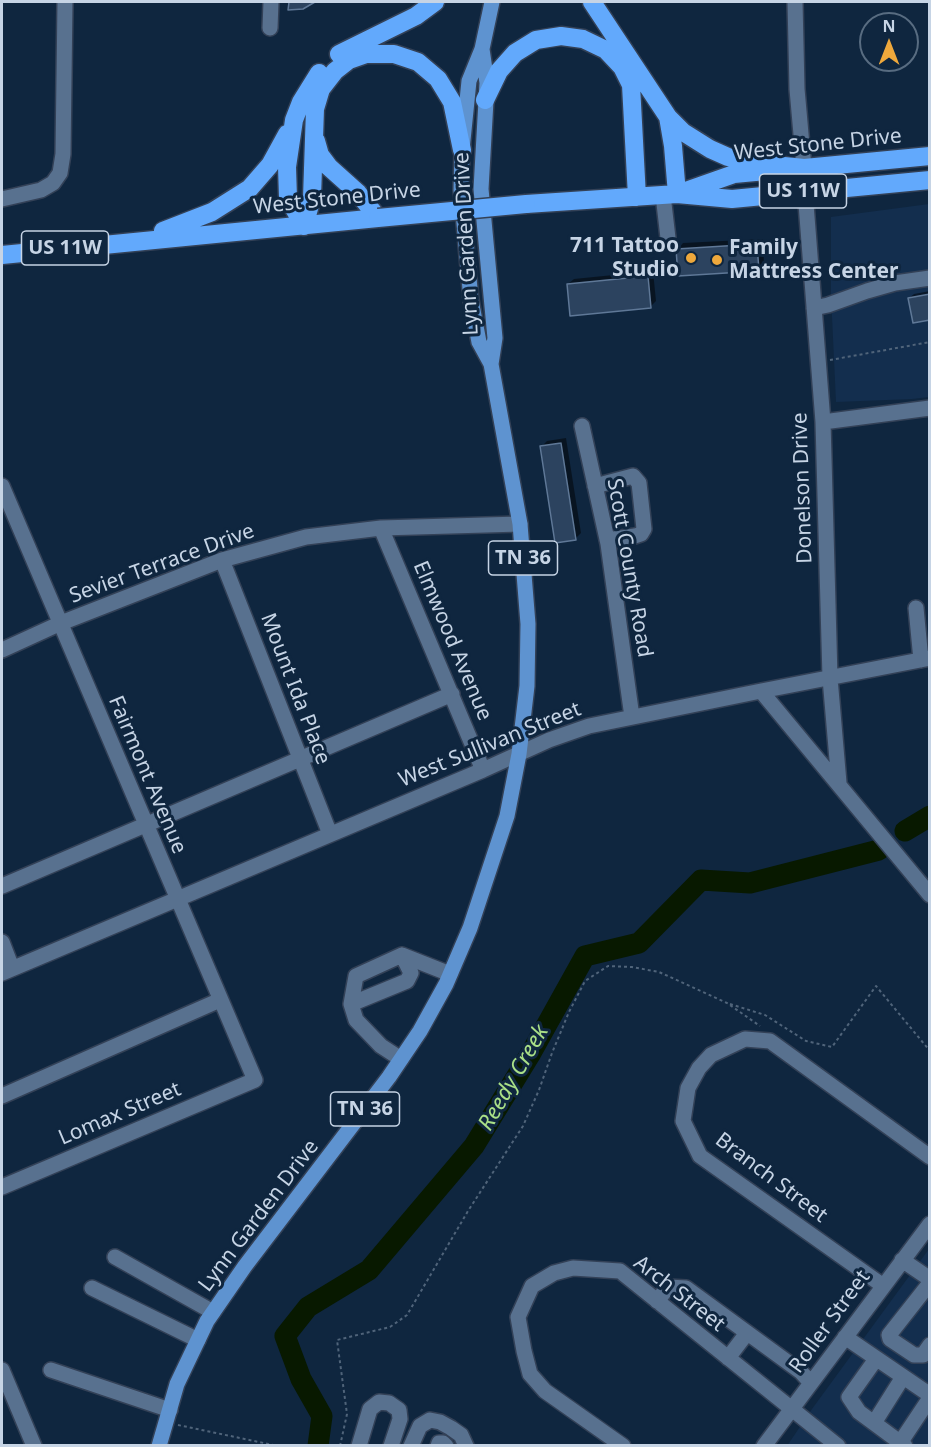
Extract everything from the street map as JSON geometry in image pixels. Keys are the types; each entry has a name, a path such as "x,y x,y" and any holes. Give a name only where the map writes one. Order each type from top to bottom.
{"highway":[{"path":"129,241 172,229 213,212 250,188 270,165 313,80 326,64 345,50 416,16 435,2"},
{"path":"592,2 668,117 683,132 728,157 754,163 804,168"},
{"path":"485,100 499,70 515,53 536,40 561,36 583,39 606,50 622,67 631,85 637,197"},
{"path":"304,226 312,198 315,109 321,89 349,60 366,54 394,54 418,62 438,79 452,102 462,150"},
{"path":"668,117 675,161 670,194"},
{"path":"294,120 287,167 288,198 304,226"},
{"path":"313,123 315,141 320,155 329,167 358,193 378,218"},
{"name":"West Stone Drive","path":"670,194 734,174 930,156"},
{"name":"West Stone Drive","path":"2,255 526,204 670,194 732,199 930,180"}],"main road":[{"name":"Lynn Garden Drive","path":"159,1444 177,1384 213,1312 420,1031 450,975 470,928 507,816 519,754 528,686 528,624 520,524 491,364 479,342 471,300 463,221 462,150 469,81 483,49 492,2"},
{"name":"Lynn Garden Drive","path":"483,49 487,83 481,189 495,338 491,364"}],"street":[{"path":"2,199 41,190 53,183 60,173 63,154 65,2"},
{"path":"270,28 271,2"},
{"path":"795,2 797,89 804,168"},
{"name":"Donelson Drive","path":"805,191 823,422 830,678 839,783"},
{"path":"668,238 670,194"},
{"path":"814,308 867,291 930,278"},
{"path":"823,422 930,408"},
{"name":"Scott County Road","path":"582,426 607,540 632,717"},
{"path":"594,486 633,476 639,483 644,529 641,534 635,536 607,540"},
{"name":"Fairmont Avenue","path":"2,486 255,1080"},
{"name":"Sevier Terrace Drive","path":"2,650 61,623 222,560 306,537 381,528 520,524"},
{"name":"Elmwood Avenue","path":"381,528 483,770"},
{"name":"Mount Ida Place","path":"222,560 330,834"},
{"path":"915,608 925,659"},
{"name":"West Sullivan Street","path":"7,971 549,740 589,726 925,659"},
{"path":"761,691 930,895"},
{"path":"2,886 452,694"},
{"path":"2,942 7,971"},
{"path":"401,1059 381,1046 356,1020 351,1004 356,976 402,955 450,975"},
{"path":"351,1004 407,981 411,973 402,955"},
{"path":"2,1096 220,1000"},
{"name":"Branch Street","path":"770,1041 745,1039 711,1055 699,1068 688,1088 683,1121 700,1156 882,1285"},
{"path":"770,1041 930,1157"},
{"name":"Lomax Street","path":"2,1187 255,1080"},
{"name":"Roller Street","path":"764,1446 882,1285 930,1224"},
{"path":"115,1257 213,1312"},
{"path":"902,1260 930,1281 889,1335 890,1339 914,1355 923,1355 930,1345"},
{"name":"Arch Street","path":"623,1446 545,1391 530,1374 518,1317 532,1286 554,1273 573,1268 620,1271 792,1409 818,1440 838,1446"},
{"path":"657,1301 668,1287 686,1288 801,1372 811,1383"},
{"path":"92,1288 198,1340"},
{"path":"728,1358 747,1333"},
{"path":"845,1337 930,1396 901,1444 859,1412 849,1397 876,1359"},
{"path":"2,1370 34,1446"},
{"path":"51,1370 168,1416"},
{"path":"874,1423 903,1377"},
{"path":"359,1446 370,1409 379,1402 389,1403 399,1410 400,1419 391,1446"},
{"path":"411,1446 420,1426 430,1420 441,1422 452,1428 461,1435 466,1445"},
{"path":"438,1446 439,1443 443,1443 446,1446"}],"path":[{"path":"819,371 823,370 828,360 930,342"},
{"path":"340,1446 346,1414 337,1340 390,1327 407,1315 468,1211 523,1126 565,1022 585,981 608,966 632,967 659,972 727,1003 765,1015 806,1041 832,1047 876,986 930,1051"},
{"path":"727,1003 759,1024 770,1041"},
{"path":"168,1416 278,1446"}],"shaded area":[{"path":"929,204 929,397 836,402 831,295 831,217"},
{"path":"929,1249 929,1445 787,1446 812,1409"}],"building":[{"path":"289,2 315,2 303,9 288,10"},
{"name":"Family Mattress Center","path":"757,244 759,271 678,276 676,249"},
{"path":"648,276 651,308 570,316 567,284"},
{"path":"930,294 930,320 913,323 908,298"},
{"path":"561,443 576,540 555,543 540,446"}],"waterway":[{"name":"Reedy Creek","path":"905,831 930,816"},
{"name":"Reedy Creek","path":"318,1446 322,1416 301,1379 285,1336 308,1307 369,1270 474,1146 531,1053 585,956 639,943 701,880 750,883 879,850"}],"place":[{"name":"711 Tattoo Studio","path":"691,258"},
{"name":"Family Mattress Center","path":"717,260"}]}
